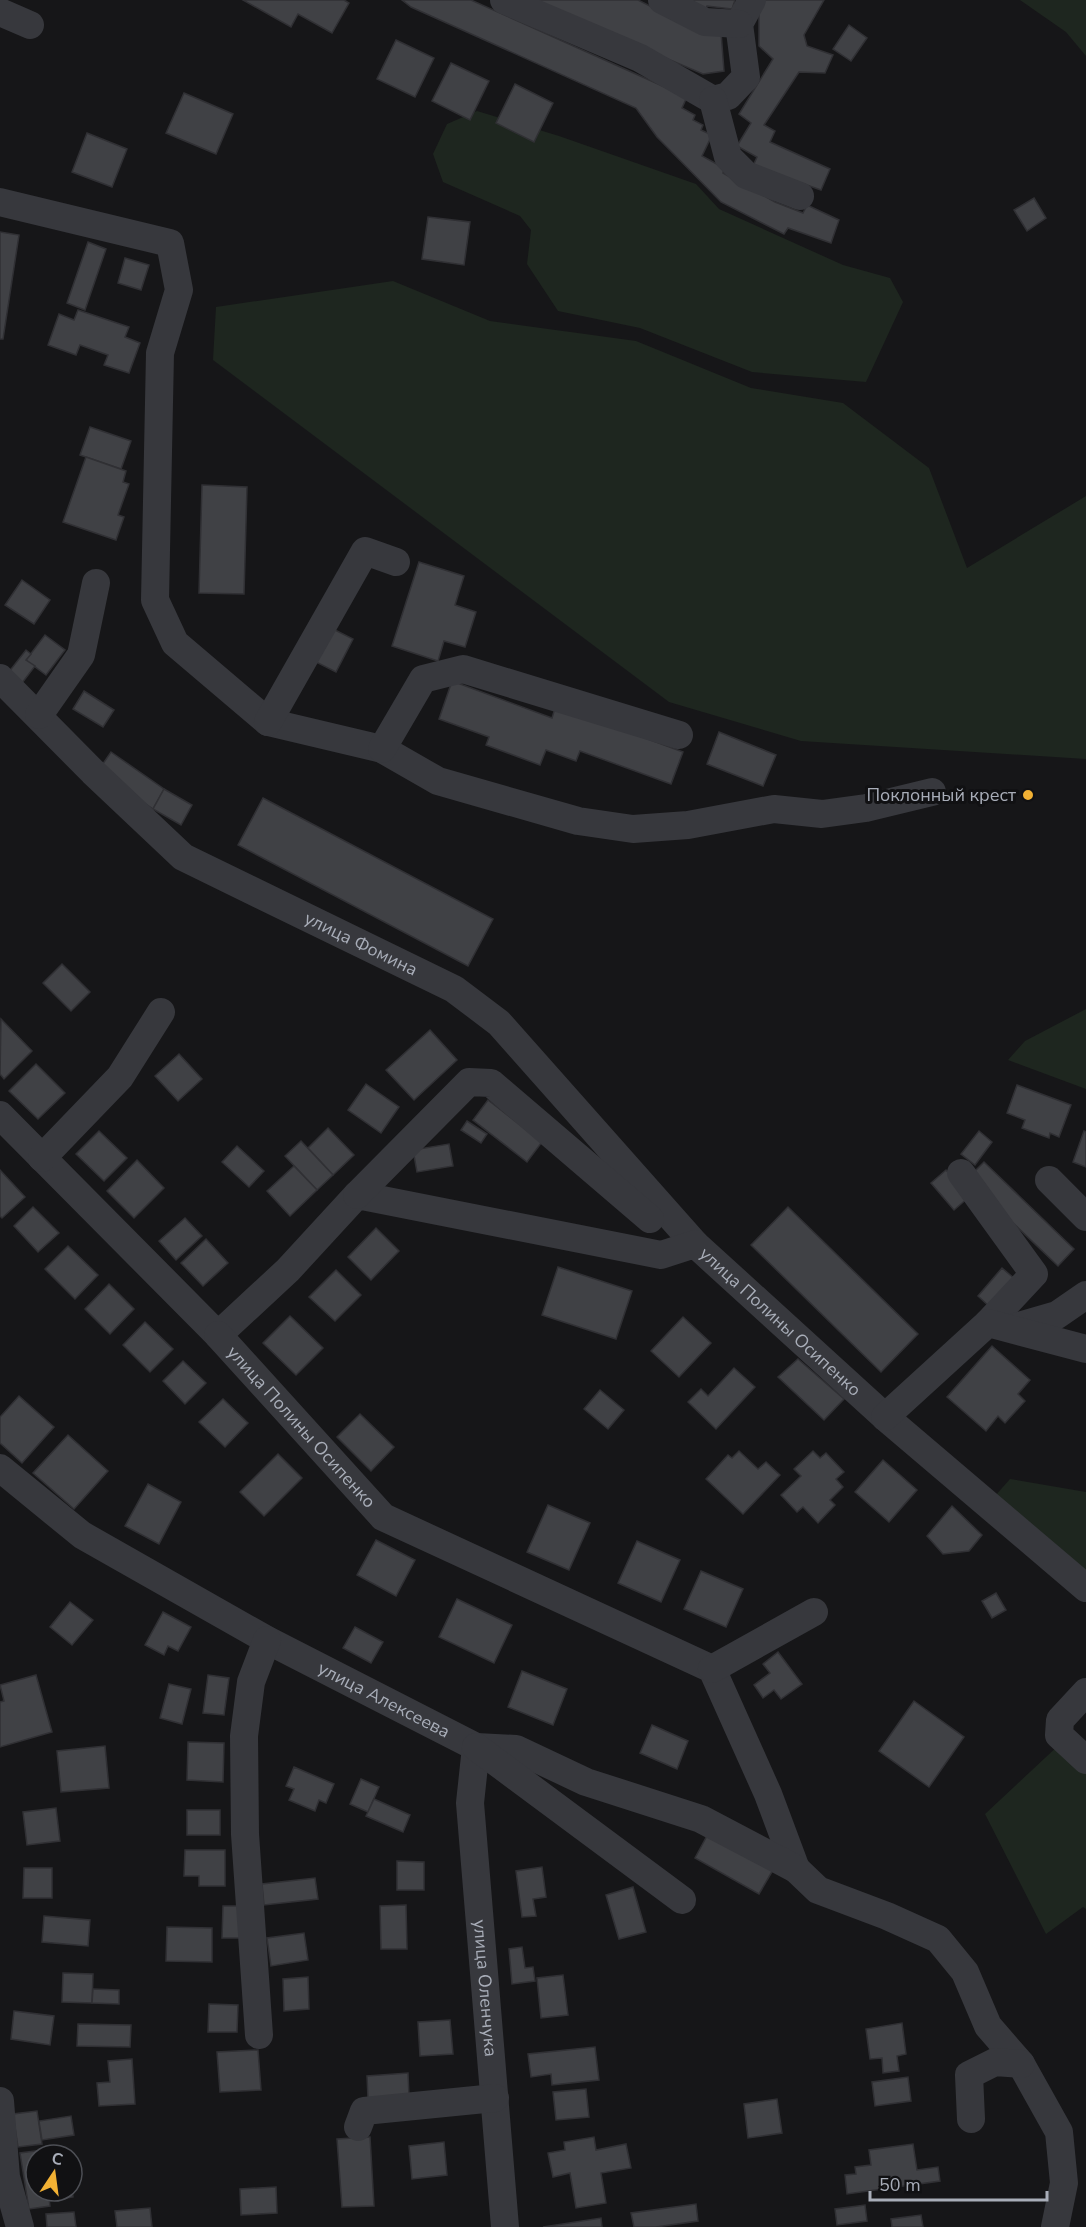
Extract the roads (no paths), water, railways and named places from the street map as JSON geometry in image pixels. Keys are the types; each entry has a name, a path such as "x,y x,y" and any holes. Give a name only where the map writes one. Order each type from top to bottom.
{"street":[{"path":"504,0 640,58 713,100 728,96 746,77 746,12 705,22 662,0"},
{"path":"0,12 30,25"},
{"path":"713,100 728,157 746,175 800,196"},
{"path":"0,202 170,243 179,290 160,353 155,600 175,643 268,722 382,749 438,781 578,821 633,829 688,825 774,809 822,813 866,808 932,792"},
{"path":"268,722 365,551 396,562"},
{"path":"39,715 81,655 96,583"},
{"path":"382,749 423,679 463,669 679,735"},
{"name":"улица Фомина","path":"0,678 93,772 183,857 454,989 498,1023 695,1244"},
{"path":"42,1158 120,1077 162,1012"},
{"path":"357,1196 469,1082 491,1083 653,1221 675,1224"},
{"name":"улица Полины Осипенко","path":"0,1115 218,1335 383,1517 712,1669"},
{"path":"885,1417 1000,1326 1034,1274 961,1173"},
{"path":"1049,1179 1086,1217"},
{"name":"улица Полины Осипенко","path":"218,1335 288,1270 357,1196 660,1255 695,1244 885,1417 1086,1588"},
{"path":"1000,1326 1057,1315 1086,1295"},
{"path":"1000,1326 1086,1349"},
{"name":"улица Алексеева","path":"0,1468 82,1535 267,1640 476,1747 516,1749 586,1782 701,1819 796,1869"},
{"path":"814,1612 712,1669 768,1794 796,1869 818,1890 887,1916 938,1940 965,1972 988,2026 1022,2064 1059,2132 1064,2183 1055,2227"},
{"path":"260,2035 244,1834 244,1736 251,1682 267,1640"},
{"path":"1086,1692 1060,1720 1059,1735 1086,1760"},
{"path":"476,1747 682,1900"},
{"name":"улица Оленчука","path":"476,1747 471,1803 505,2227"},
{"path":"971,2119 969,2075 995,2062 1022,2064"},
{"path":"358,2127 364,2111 495,2098"},
{"path":"0,2101 6,2177 20,2227"}],"place":[{"name":"Поклонный крест","path":"1028,795"}]}
